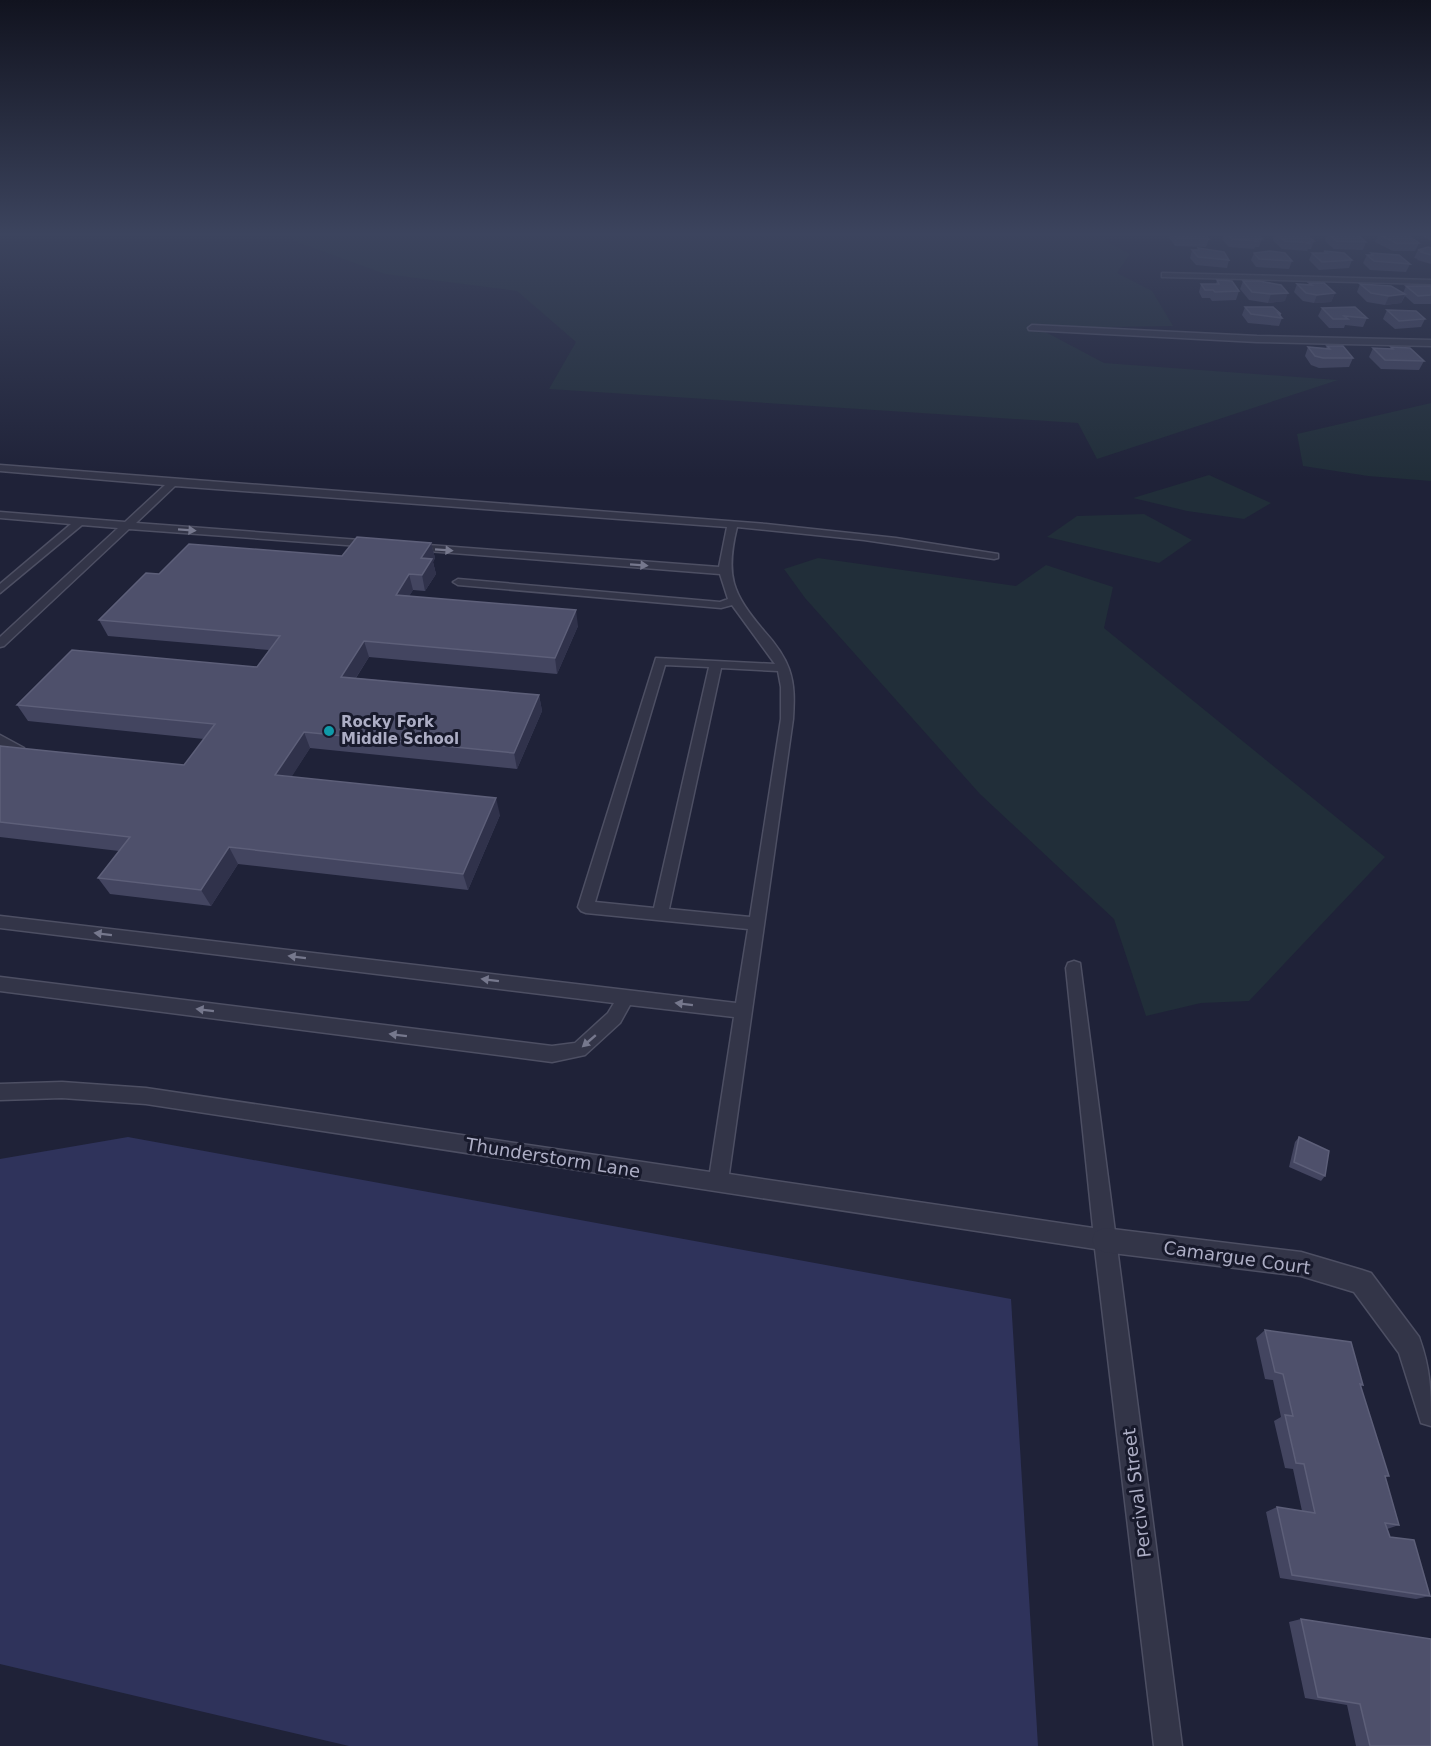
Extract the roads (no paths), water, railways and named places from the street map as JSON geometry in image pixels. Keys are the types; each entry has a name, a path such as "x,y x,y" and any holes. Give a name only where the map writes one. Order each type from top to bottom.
{"street":[{"path":"1032,328 1257,339 1431,343"},
{"name":"Camargue Court","path":"1104,1240 1301,1264 1362,1282 1410,1346 1431,1413"}],"lane":[{"path":"0,468 173,483 828,531 994,556"},
{"path":"0,643 173,483"},
{"path":"0,515 387,545"},
{"path":"0,590 80,522"},
{"path":"718,1183 786,719 787,681 778,657 767,639 734,601 726,578 733,524"},
{"path":"399,546 726,571"},
{"path":"458,582 721,605 734,601"},
{"path":"756,924 586,907 660,661 782,668"},
{"path":"660,914 716,665"},
{"path":"0,739 17,748 16,760 0,777"},
{"path":"0,921 742,1011"},
{"name":"Percival Street","path":"1074,968 1104,1240 1168,1746"},
{"path":"0,984 552,1054 579,1050 614,1018 626,997"},
{"name":"Thunderstorm Lane","path":"0,1092 62,1090 146,1096 1104,1240"}],"water":[{"path":"128,1137 1011,1299 1038,1746 349,1746 0,1664 0,1159"}],"place":[{"name":"Rocky Fork Middle School","path":"329,731"}]}
